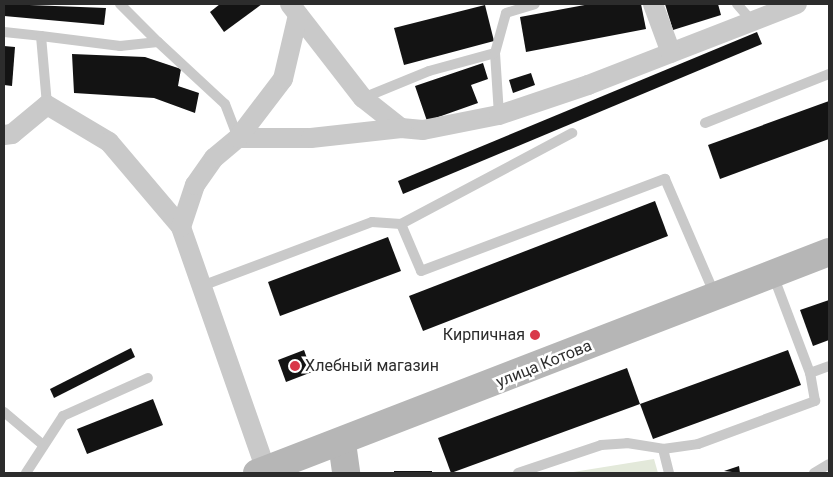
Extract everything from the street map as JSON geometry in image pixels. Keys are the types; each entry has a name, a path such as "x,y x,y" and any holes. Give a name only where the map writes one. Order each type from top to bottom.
{"street":[{"path":"653,4 671,53"},
{"path":"238,138 354,133 401,128 423,130 499,115 671,53 797,4"},
{"path":"294,10 363,98 401,128"},
{"path":"181,227 195,185 214,158 238,138 283,79 294,10"},
{"path":"354,133 363,98"},
{"path":"4,135 12,134 47,105 109,142 181,227 198,287 262,472"},
{"name":"улица Котова","path":"262,472 342,443 829,252"},
{"path":"342,443 346,473"}],"lane":[{"path":"120,4 225,104 238,138"},
{"path":"499,115 495,54 506,13 535,4"},
{"path":"737,4 752,21"},
{"path":"4,32 120,46 158,42"},
{"path":"41,36 47,105"},
{"path":"363,98 429,71 495,54"},
{"path":"705,123 829,74"},
{"path":"198,287 372,222 401,224 572,133"},
{"path":"401,224 421,271 665,179 715,296"},
{"path":"518,473 601,445 627,443 663,449 698,444 815,401 810,373 772,274"},
{"path":"810,373 829,366"},
{"path":"23,473 63,416 148,378"},
{"path":"4,412 42,444"},
{"path":"663,449 669,473"},
{"path":"814,473 829,464"}],"green space":[{"path":"654,459 658,473 567,473"}],"building":[{"path":"4,4 106,8 104,25 4,16"},
{"path":"220,4 262,4 224,32 210,12"},
{"path":"590,4 641,4 646,29 526,52 520,17"},
{"path":"665,4 718,4 721,15 673,30"},
{"path":"485,5 494,41 404,65 394,28"},
{"path":"757,32 762,44 403,194 398,181"},
{"path":"4,46 15,47 12,86 4,85"},
{"path":"72,54 145,57 181,69 178,86 199,93 195,113 154,98 74,93"},
{"path":"483,63 488,79 471,85 478,103 427,121 415,86"},
{"path":"531,73 535,85 513,93 509,80"},
{"path":"829,101 829,139 720,179 708,145"},
{"path":"655,201 668,236 423,331 409,296"},
{"path":"388,237 401,271 280,316 268,282"},
{"path":"829,300 829,340 813,346 800,310"},
{"path":"131,348 135,357 54,398 50,389"},
{"name":"Хлебный магазин","path":"304,350 312,372 286,382 278,360"},
{"path":"788,350 801,385 653,439 640,404"},
{"path":"627,368 640,404 451,473 438,438"},
{"path":"153,399 163,425 87,454 77,429"},
{"path":"739,466 740,473 724,471"},
{"path":"394,471 432,471 432,473 394,473"}],"place":[{"name":"Кирпичная","path":"535,335"},
{"name":"Хлебный магазин","path":"295,366"}]}
